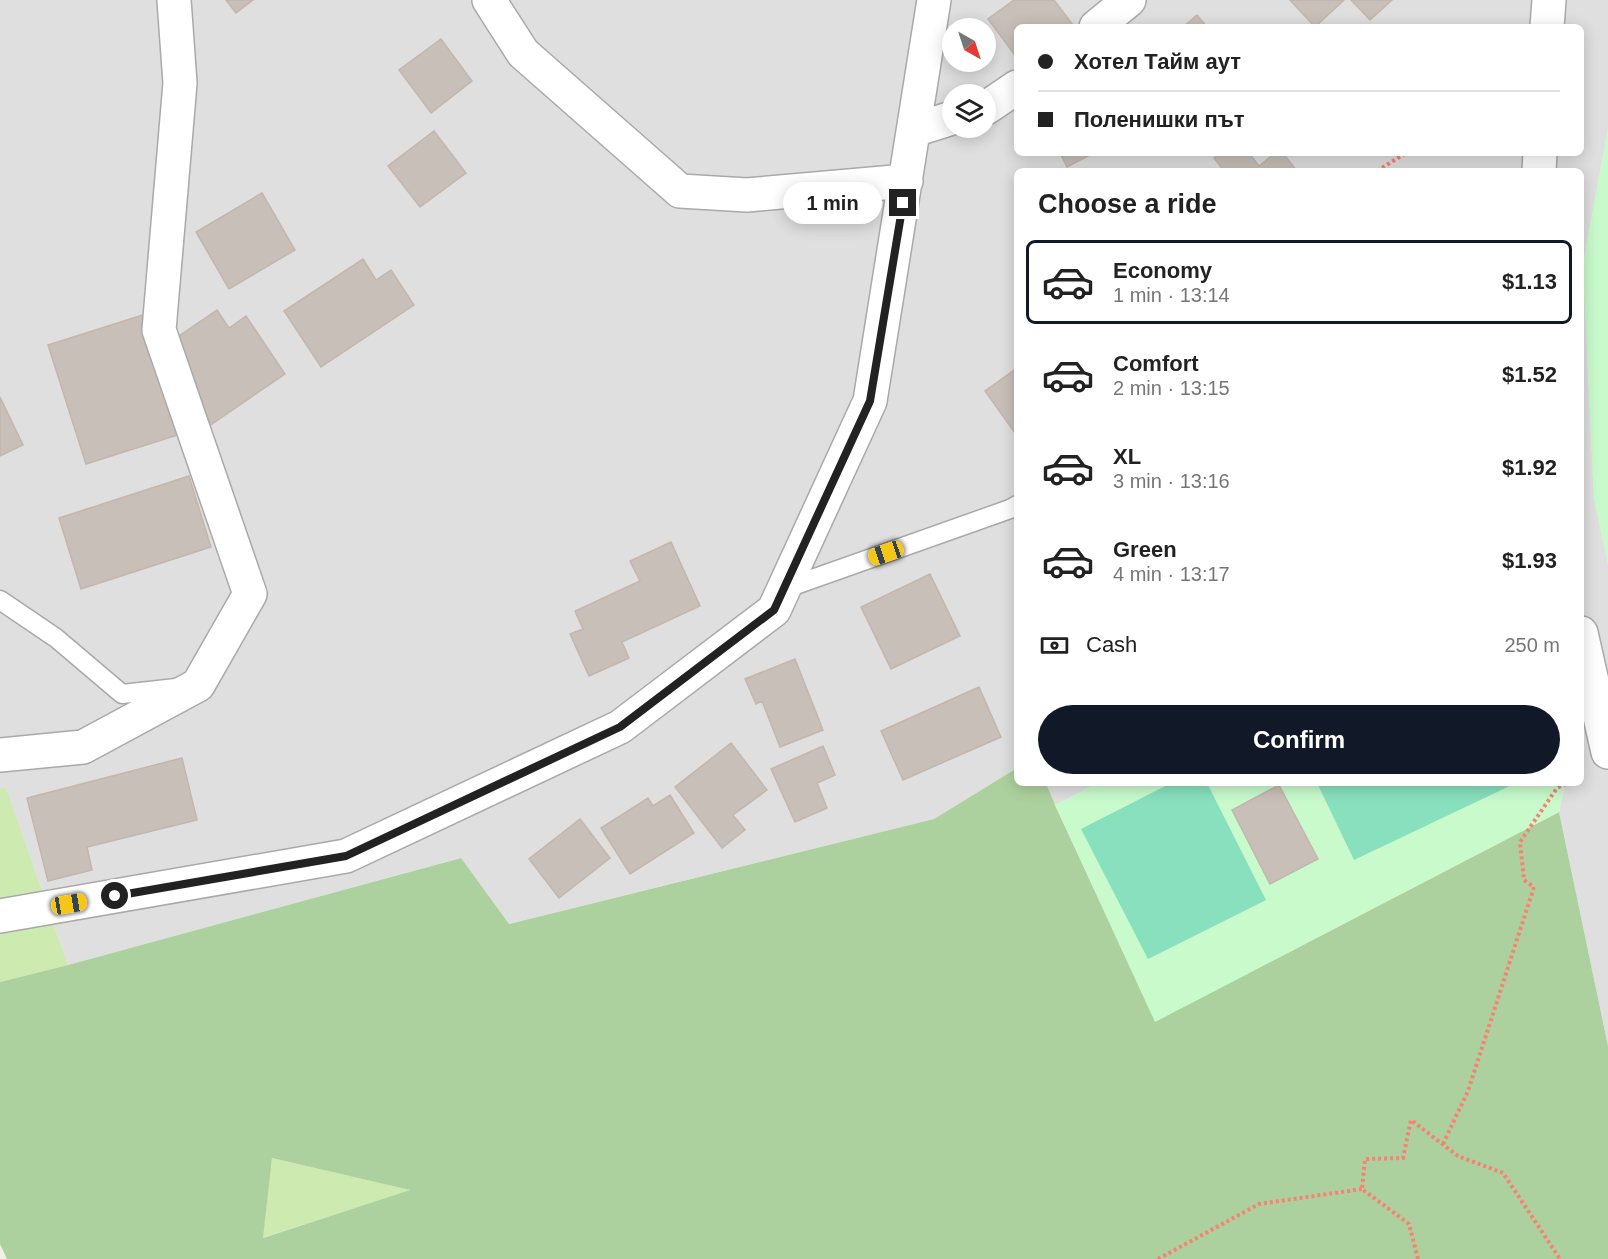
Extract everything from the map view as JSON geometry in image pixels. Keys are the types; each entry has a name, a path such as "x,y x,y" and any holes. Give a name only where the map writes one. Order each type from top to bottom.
{"street":[{"path":"0,755 83,747 198,685 250,594 159,330 180,83 174,0"},
{"path":"489,0 523,53 680,190 747,195 906,181"},
{"path":"0,916 346,856 620,727 774,610 870,401 934,0"},
{"path":"1100,24 1129,0"},
{"path":"1547,24 1549,0"},
{"path":"996,101 1014,89"},
{"path":"914,130 942,121"},
{"path":"1584,646 1608,752"}],"lane":[{"path":"783,589 1014,507"},
{"path":"0,600 56,638 122,694 198,685"}],"path":[{"path":"1382,168 1401,156"},
{"path":"1443,1144 1468,1091 1534,887 1524,880 1520,842 1557,788 1561,786"},
{"path":"1362,1189 1365,1159 1403,1158 1411,1120 1458,1156 1503,1173 1560,1259"},
{"path":"1158,1259 1259,1204 1362,1189 1409,1224 1418,1259"}],"shaded area":[{"path":"0,0 1608,0 1608,129 1584,260 1584,168 1014,168 1014,770 934,819 508,924 460,858 68,965 6,789 0,788"},
{"path":"1584,286 1594,498 1608,564 1608,1046 1559,812 1564,786 1584,786"},
{"path":"1047,786 1092,786 1055,805"}],"green space":[{"path":"1608,129 1608,564 1594,498 1584,260"},
{"path":"1014,770 1014,786 1047,786 1156,1021 1559,812 1608,1046 1608,1259 7,1259 0,1244 0,982 461,858 509,924 934,819","holes":["272,1158 410,1190 263,1238"]},
{"path":"1092,786 1564,786 1559,812 1155,1022 1055,805"},
{"path":"1165,786 1209,786 1266,900 1148,959 1081,829"},
{"path":"1318,786 1510,786 1354,860"},
{"path":"0,788 6,788 68,965 0,982"},
{"path":"272,1158 411,1190 262,1238"}],"building":[{"path":"226,0 253,0 236,13"},
{"path":"1014,0 1054,0 1072,24 1014,24 1014,54 996,30 996,18 989,18"},
{"path":"1290,0 1344,0 1318,24 1312,24"},
{"path":"1351,0 1392,0 1370,20"},
{"path":"1197,15 1204,24 1186,24"},
{"path":"441,39 472,81 431,113 399,70"},
{"path":"434,131 466,173 420,207 388,166"},
{"path":"1062,156 1088,156 1067,167"},
{"path":"1217,156 1251,156 1259,166 1271,156 1285,156 1295,168 1222,168 1214,158"},
{"path":"262,193 295,250 229,289 196,232"},
{"path":"363,259 376,280 391,270 414,305 321,367 284,311"},
{"path":"217,310 229,328 246,316 285,374 209,426 176,338"},
{"path":"149,313 187,432 86,464 48,345"},
{"path":"1014,370 1014,432 985,391"},
{"path":"0,397 23,445 0,456"},
{"path":"189,476 211,547 81,589 59,518"},
{"path":"671,542 700,606 622,642 629,658 589,676 570,634 583,629 575,611 640,581 630,561"},
{"path":"930,574 960,636 891,669 861,607"},
{"path":"795,659 823,730 780,747 762,701 756,704 745,679"},
{"path":"979,687 1001,737 903,780 881,731"},
{"path":"731,743 767,790 733,815 745,830 722,848 675,787"},
{"path":"823,746 835,775 817,783 827,808 795,822 771,769"},
{"path":"182,758 197,820 87,847 92,870 48,881 27,798"},
{"path":"1280,786 1318,859 1270,884 1232,810"},
{"path":"670,795 694,833 630,874 601,828 648,798 653,806"},
{"path":"580,819 610,858 559,898 529,859"}],"route":[{"path":"115,896 346,856 620,727 774,610 870,401 903,203"}]}
